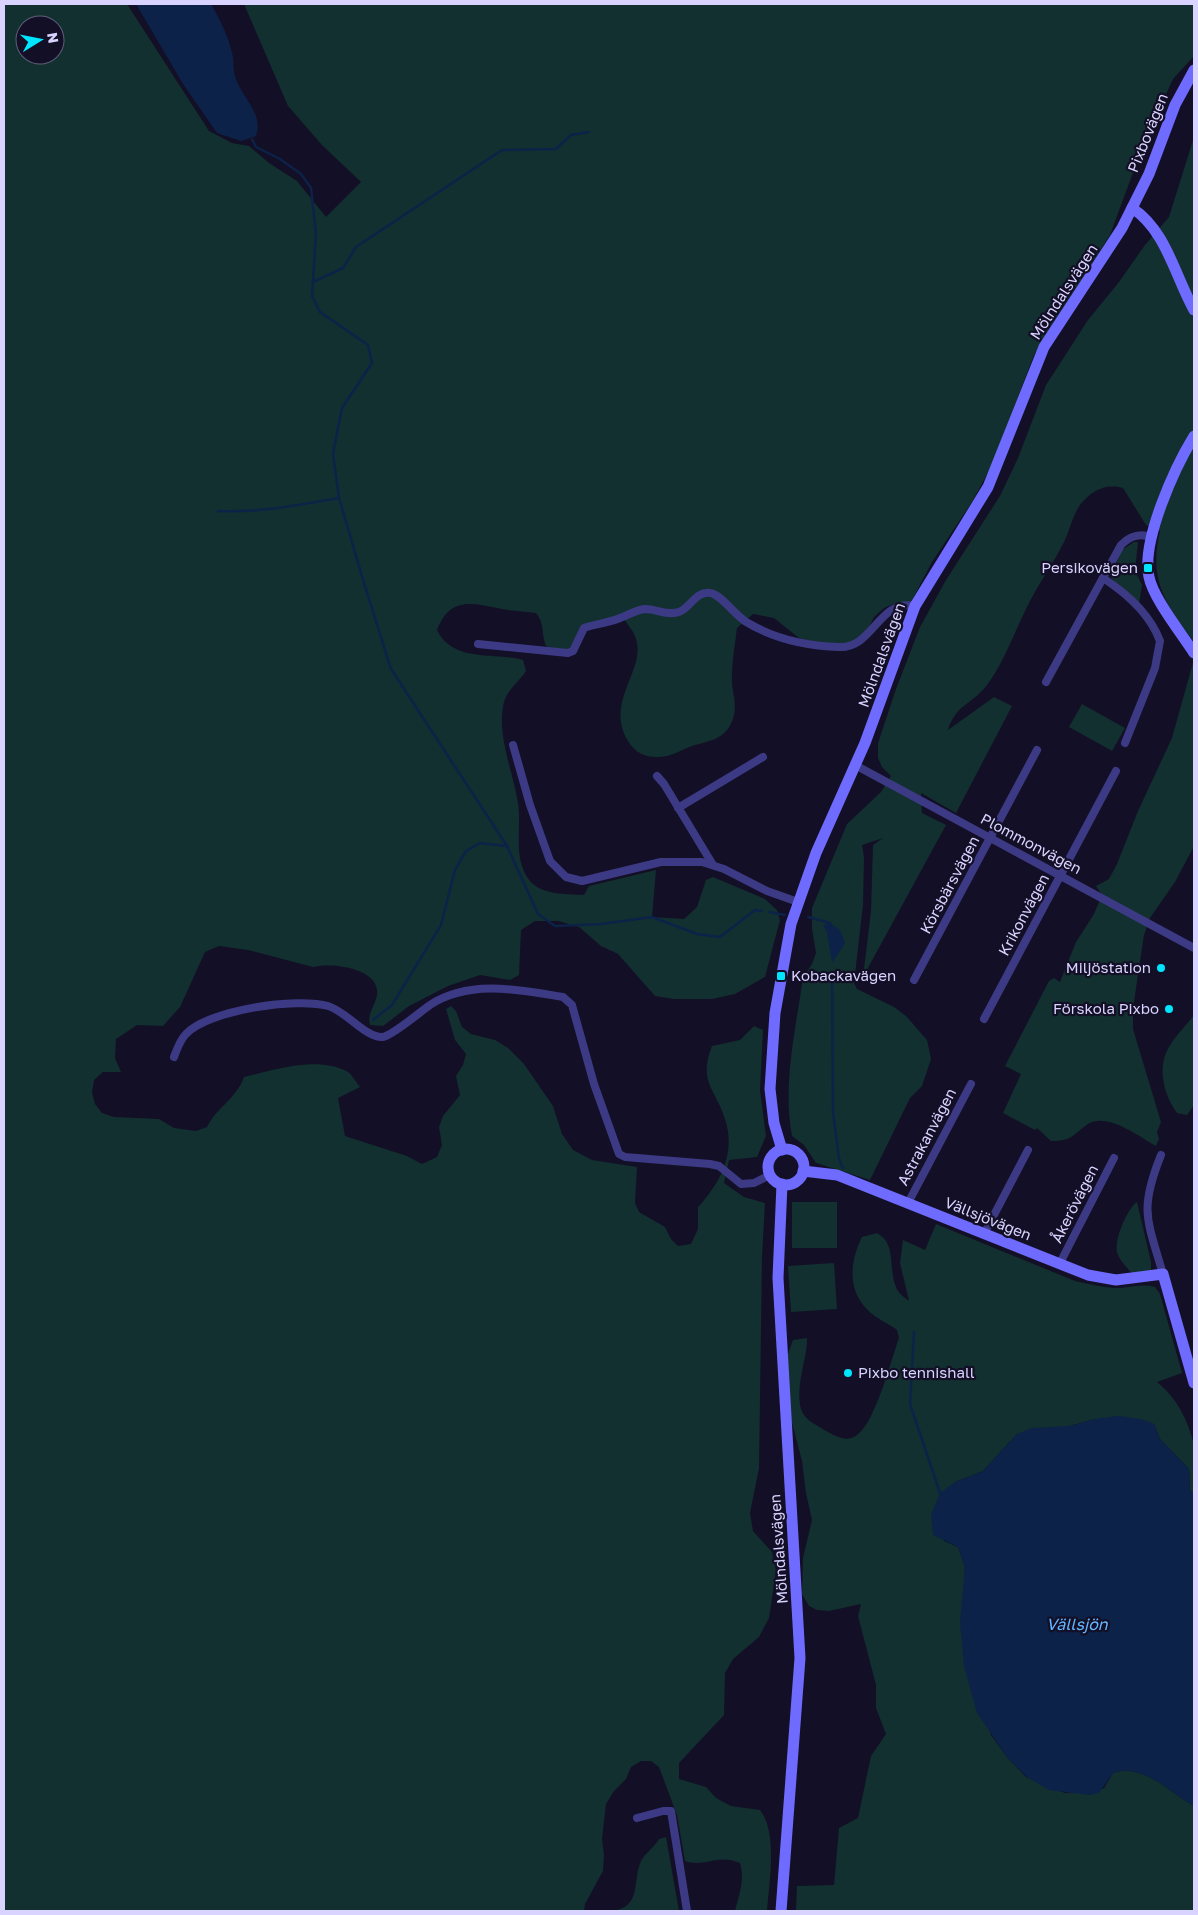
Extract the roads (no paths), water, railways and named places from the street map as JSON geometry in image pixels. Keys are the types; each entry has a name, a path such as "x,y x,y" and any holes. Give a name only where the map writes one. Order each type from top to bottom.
{"street":[{"name":"Pixbovägen","path":"1132,208 1149,174 1175,105 1194,70"},
{"path":"1132,208 1148,220 1153,228 1194,310"},
{"name":"Mölndalsvägen","path":"782,1150 772,1106 770,1069 777,998 798,902 828,822 881,704 915,606 988,487 1044,347 1109,251 1132,208"},
{"path":"1194,436 1181,458 1151,537 1148,568 1149,579 1168,614 1194,653"},
{"path":"1046,682 1115,554 1126,539 1139,535 1151,537"},
{"path":"1102,578 1119,588 1132,600 1150,622 1160,641 1155,668 1124,742"},
{"path":"478,644 568,654 573,651 584,628 618,619 638,610 652,609 676,613 685,609 701,593 707,592 718,596 748,623 771,633 810,645 841,648 864,639 883,616 900,606 915,606"},
{"path":"513,745 530,805 550,861 566,877 575,881 593,880 661,862 680,860 713,865 766,891 798,902"},
{"name":"Körsbärsvägen","path":"914,980 1037,750"},
{"path":"678,808 763,757"},
{"name":"Plommonvägen","path":"855,765 1193,946"},
{"name":"Krikonvägen","path":"984,1019 1116,771"},
{"path":"657,776 713,865"},
{"path":"174,1058 180,1042 193,1029 222,1016 252,1008 290,1004 329,1006 352,1018 369,1033 382,1037 394,1032 432,1004 462,991 476,988 563,997 572,1005 594,1084 620,1154 625,1157 719,1166 741,1184 754,1183 770,1175"},
{"name":"Astrakanvägen","path":"908,1203 971,1084"},
{"path":"782,1150 790,1150 798,1154 803,1163 803,1171 797,1181 782,1184 775,1181 770,1175 768,1167 775,1153 782,1150"},
{"path":"984,1234 1028,1150"},
{"path":"1161,1155 1150,1184 1146,1208 1147,1221 1194,1383"},
{"name":"Åkerövägen","path":"1060,1263 1114,1158"},
{"name":"Vällsjövägen","path":"803,1171 837,1175 984,1234 1102,1278 1116,1280 1163,1274"},
{"name":"Mölndalsvägen","path":"781,1911 800,1658 778,1278 782,1184"},
{"path":"637,1818 663,1811 671,1811 687,1911"}],"water":[{"path":"136,4 211,4 229,43 233,57 234,74 257,120 256,136 241,141 217,133 183,84"},
{"path":"830,923 840,930 845,943 832,963 827,933 823,925"},
{"name":"Vällsjön","path":"1118,1416 1141,1419 1154,1424 1160,1439 1189,1469 1190,1490 1194,1496 1194,1806 1156,1780 1135,1772 1113,1773 1099,1793 1090,1795 1049,1790 1027,1777 1007,1757 977,1713 964,1666 960,1622 965,1567 958,1547 933,1535 931,1515 940,1493 955,1482 983,1471 1017,1434 1032,1428 1070,1426 1095,1419"}],"waterway":[{"path":"313,282 343,268 356,247 502,150 556,149 571,135 589,132"},
{"path":"252,139 256,147 280,159 301,174 311,188 316,234 312,296 320,312 368,345 372,363 342,408 333,454 339,498 391,669 507,846 538,914 555,926 601,924 652,917 697,934 720,937 755,910 762,911"},
{"path":"218,511 263,510 339,498"},
{"path":"373,1020 392,1005 441,925 455,870 466,851 480,843 507,846"},
{"path":"769,912 785,915"},
{"path":"808,917 830,923 830,926"},
{"path":"832,973 833,1112 839,1159 843,1168"},
{"path":"914,1332 910,1404 940,1493"}],"place":[{"name":"Persikovägen","path":"1148,568"},
{"name":"Miljöstation","path":"1161,968"},
{"name":"Kobackavägen","path":"781,976"},
{"name":"Förskola Pixbo","path":"1169,1009"},
{"name":"Pixbo tennishall","path":"848,1373"}]}
